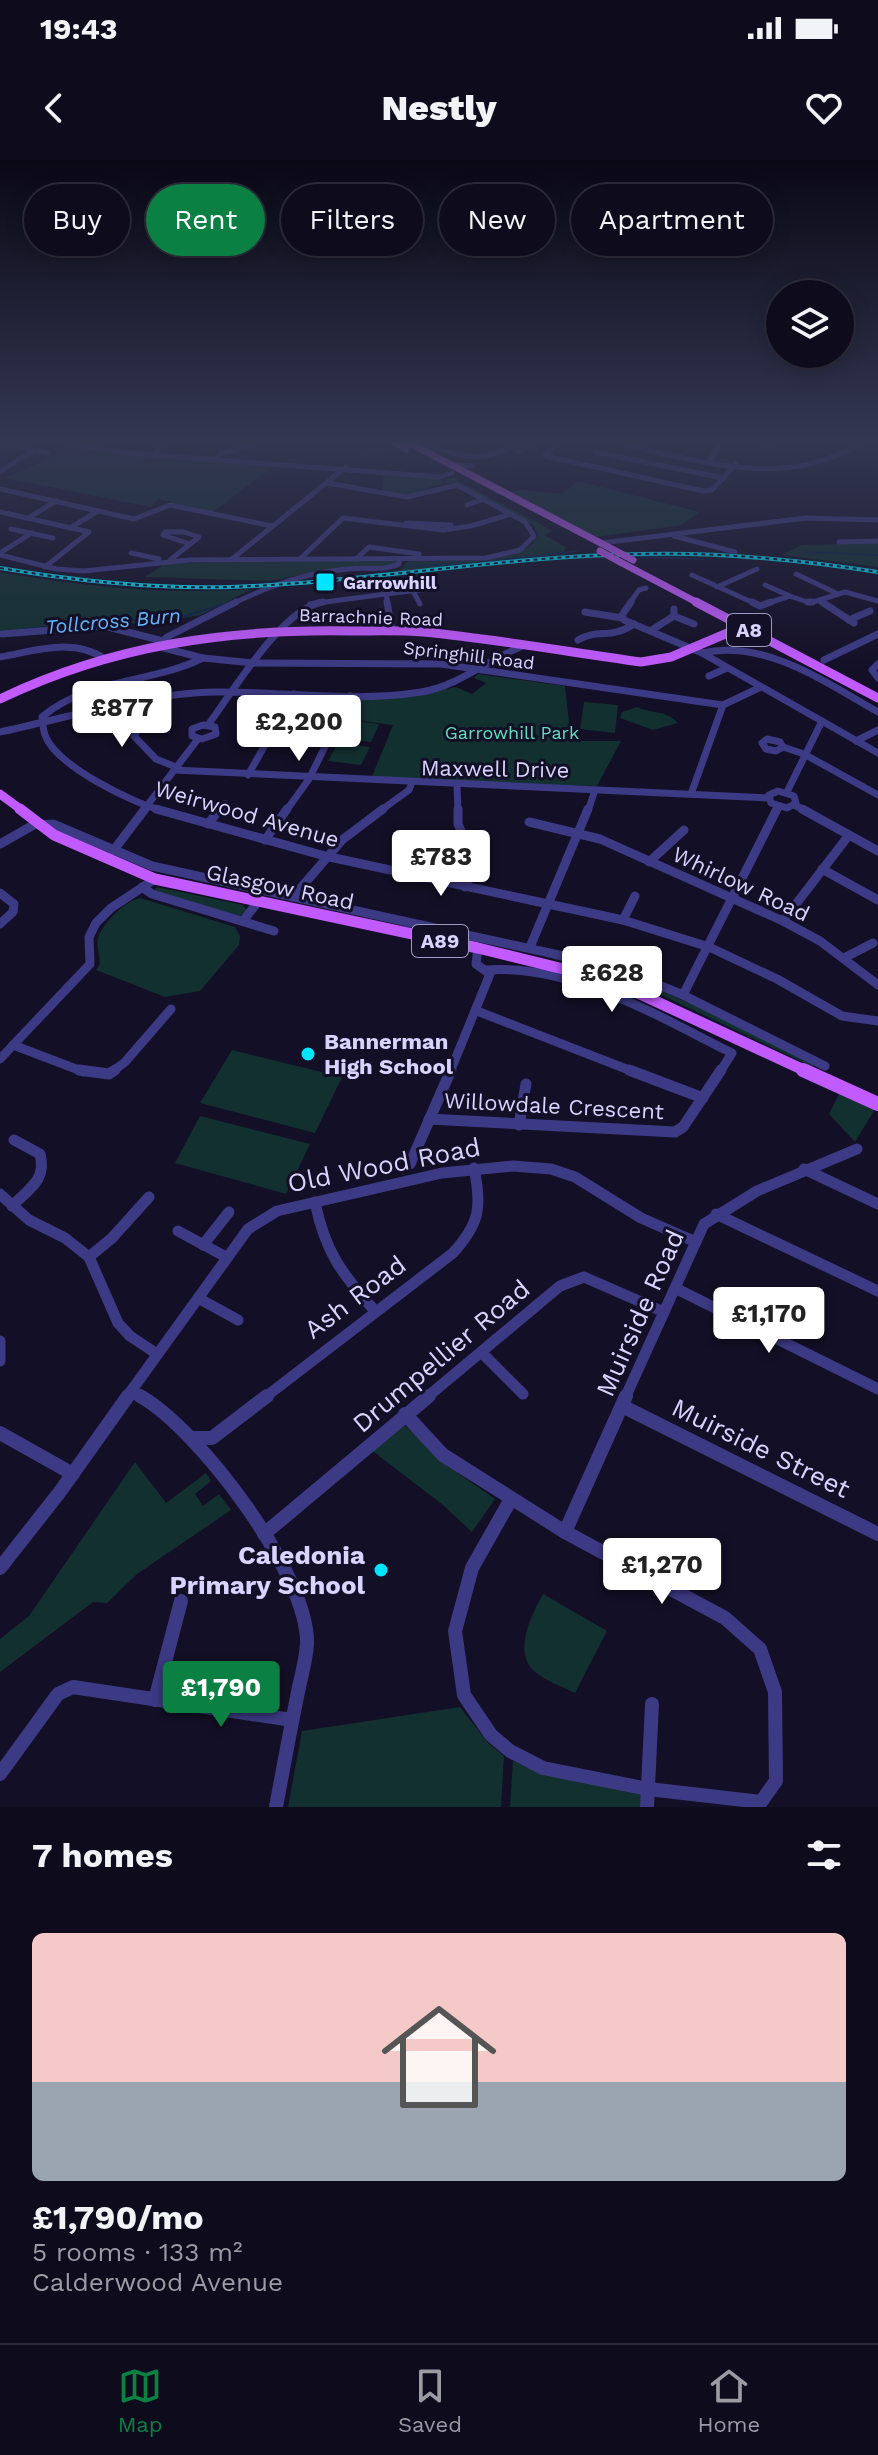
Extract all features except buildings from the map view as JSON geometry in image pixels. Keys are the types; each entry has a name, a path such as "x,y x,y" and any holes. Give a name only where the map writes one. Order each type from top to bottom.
{"main road":[{"path":"532,515 591,546 600,547"},
{"name":"A8","path":"544,515 620,562 878,689"},
{"name":"A8","path":"600,547 633,560 746,625"},
{"name":"Barrachnie Road","path":"0,699 52,674 133,651 236,633 392,630 641,662 697,651 746,625"},
{"name":"A8","path":"820,663 878,698"},
{"name":"Glasgow Road","path":"0,794 38,824 119,857 155,879 478,948 511,950 545,957 632,988 878,1104"}],"street":[{"path":"7,515 90,534 45,567"},
{"path":"27,518 32,515"},
{"path":"35,520 14,529 50,537 90,515"},
{"path":"115,515 134,519 145,515"},
{"path":"218,515 272,526"},
{"path":"232,559 286,515"},
{"path":"300,559 340,520 349,515"},
{"path":"354,515 422,529 459,529 508,515"},
{"path":"0,554 45,567 84,571 168,561 486,558 525,547 532,542 533,531 512,515"},
{"path":"600,547 733,523 782,518 878,520"},
{"path":"131,553 168,561 190,544 199,537 174,530 163,535 190,544"},
{"path":"0,554 32,533"},
{"path":"674,536 735,552"},
{"path":"839,542 878,541"},
{"path":"356,559 365,549 376,547 419,554 424,558"},
{"path":"163,644 277,582 333,571 392,567 399,564 399,559"},
{"path":"717,587 755,570 743,567"},
{"path":"796,574 836,593 854,593 878,601"},
{"path":"692,575 760,606 790,596"},
{"path":"795,582 805,578"},
{"path":"765,585 805,603 820,601 836,593"},
{"path":"779,591 787,587"},
{"path":"622,618 636,593 646,588"},
{"path":"208,725 299,610 310,604 428,589"},
{"path":"413,591 420,605"},
{"path":"386,594 392,630"},
{"path":"820,601 851,622 864,611"},
{"path":"596,614 601,603"},
{"path":"585,612 622,618 697,651 878,753"},
{"path":"650,631 674,613 694,624"},
{"path":"578,640 588,634 619,634 634,624"},
{"name":"Springhill Road","path":"2,634 104,626 203,658 257,663 414,662 723,705"},
{"path":"820,663 878,634"},
{"path":"0,657 82,647 97,652 105,659"},
{"path":"0,732 157,699 235,692 350,696 439,688 520,647"},
{"path":"697,651 719,649 773,657 878,712"},
{"path":"44,723 42,717 70,695 155,676 203,658"},
{"path":"878,664 872,670 878,678"},
{"path":"709,676 727,668"},
{"path":"691,794 723,705 761,687"},
{"path":"248,775 294,694"},
{"path":"265,840 309,779 350,696"},
{"path":"157,699 135,732 135,741 156,759 175,769"},
{"path":"787,792 822,721"},
{"name":"Weirwood Avenue","path":"44,723 45,737 60,755 102,784 147,807 325,856 623,920 709,947 777,979 842,1016 878,1021"},
{"path":"208,725 215,727 216,734 210,738 198,739 190,734 192,729 208,725"},
{"path":"856,741 878,730"},
{"path":"119,857 147,807 198,739"},
{"path":"783,747 804,754 878,795"},
{"name":"Maxwell Drive","path":"175,769 411,785 768,798"},
{"path":"293,897 325,856 409,790 411,785"},
{"path":"457,786 458,824 475,863 465,887"},
{"path":"530,947 580,834 595,790"},
{"path":"794,805 796,798 787,792 774,792 768,798 778,807 794,805 878,851"},
{"path":"208,824 225,804"},
{"path":"683,995 778,807"},
{"name":"Whirlow Road","path":"529,822 600,839 783,921 844,958 878,985"},
{"path":"0,844 38,824"},
{"path":"649,862 684,830"},
{"path":"783,921 849,835"},
{"path":"399,873 410,849"},
{"name":"Glasgow Road","path":"119,857 511,950 530,947 545,957 618,968 683,995 825,1066"},
{"path":"822,869 878,900"},
{"path":"0,1059 90,964 89,938 97,924 127,894 155,879"},
{"path":"142,887 152,894 274,931"},
{"path":"0,893 14,904 13,912 0,924"},
{"path":"623,920 635,896"},
{"path":"243,921 257,903"},
{"path":"844,958 873,943"},
{"path":"410,1164 490,974 476,964 478,948"},
{"name":"Willowdale Crescent","path":"429,1119 675,1132 683,1127 732,1053 599,989 504,967 487,970"},
{"path":"13,1045 88,1073 109,1074 125,1062 171,1009"},
{"path":"477,1011 703,1098"},
{"path":"519,1125 526,1084"},
{"path":"12,1206 40,1178 44,1168 40,1154 21,1140"},
{"name":"Muirside Road","path":"565,1532 704,1224 716,1214 804,1169 857,1149"},
{"name":"Old Wood Road","path":"0,1568 73,1474 226,1257 248,1229 277,1211 474,1168 538,1168 575,1177 641,1218 696,1242"},
{"name":"Ash Road","path":"212,1438 453,1253 475,1229 479,1204 474,1168"},
{"path":"804,1169 878,1204"},
{"path":"0,1194 12,1206 89,1257 118,1323 130,1336 157,1354"},
{"path":"89,1257 112,1238 143,1200"},
{"path":"315,1202 325,1249 332,1262 375,1311"},
{"path":"203,1245 229,1212"},
{"path":"716,1214 878,1291"},
{"path":"178,1231 226,1257"},
{"name":"Drumpellier Road","path":"264,1534 560,1286 584,1277 664,1312"},
{"path":"675,1288 878,1389"},
{"path":"198,1298 238,1320"},
{"path":"0,1341 0,1361"},
{"path":"481,1352 523,1394"},
{"path":"131,1391 163,1409 208,1457 264,1534 299,1597 307,1643 276,1807"},
{"name":"Muirside Street","path":"622,1406 878,1534"},
{"path":"405,1414 443,1455 565,1532 725,1618 760,1649 775,1692 776,1781 761,1802 648,1789 543,1768 510,1751 491,1735 464,1695 455,1631 472,1568 511,1499"},
{"path":"0,1433 73,1474"},
{"path":"192,1438 212,1438 208,1457"},
{"path":"155,1700 181,1601"},
{"path":"0,1774 58,1694 73,1687 292,1720"},
{"path":"647,1807 652,1704"}],"green space":[{"path":"514,515 523,515 553,531 544,535 566,547 563,554 400,571 408,561 479,560 516,553 530,546 538,535 534,526"},
{"path":"554,515 695,515 682,525 596,537"},
{"path":"878,543 878,567 782,555 801,545"},
{"path":"396,562 393,565 330,569 270,581 145,577 166,563"},
{"path":"0,572 126,588 189,591 252,589 201,615 162,622 0,632"},
{"name":"Garrowhill Park","path":"478,674 565,686 571,741 621,741 597,786 370,781 393,725 346,719 356,700 415,695 456,687 472,694 486,683 474,678"},
{"path":"584,702 618,705 615,733 580,729"},
{"path":"637,707 664,714 678,723 653,730 620,718 622,712"},
{"path":"348,720 379,724 371,742 339,738"},
{"path":"338,743 370,747 361,765 328,761"},
{"path":"157,887 243,905 247,910 240,916 153,891"},
{"path":"140,898 235,927 240,936 239,945 200,991 165,997 96,970 100,964 97,944 100,932 122,908"},
{"path":"554,955 588,965 654,988 813,1063 813,1067 628,979 553,959"},
{"path":"232,1050 342,1077 315,1133 200,1103"},
{"path":"839,1094 875,1109 855,1142 829,1114"},
{"path":"200,1116 310,1144 286,1194 175,1163"},
{"path":"402,1423 459,1474 495,1499 472,1532 443,1505 370,1449"},
{"path":"135,1462 166,1503 206,1473 211,1481 195,1494 203,1506 219,1494 231,1510 137,1574 107,1603 93,1602 0,1672 0,1639 29,1616"},
{"path":"543,1594 607,1631 575,1693 549,1681 528,1664 526,1633"},
{"path":"460,1707 488,1743 504,1756 501,1807 288,1807 302,1731"},
{"path":"513,1761 541,1774 641,1792 641,1807 510,1807"}],"waterway":[{"name":"Tollcross Burn","path":"407,566 470,564 576,551"},
{"path":"805,552 878,555"},
{"name":"Tollcross Burn","path":"641,557 703,559"},
{"name":"Tollcross Burn","path":"23,629 185,616 224,604"}],"railway":[{"path":"0,568 57,577 172,587 282,584 539,559 642,554 760,558 878,572"}],"place":[{"name":"Garrowhill","path":"325,582"},
{"name":"Bannerman High School","path":"308,1054"},
{"name":"Caledonia Primary School","path":"381,1570"}]}
